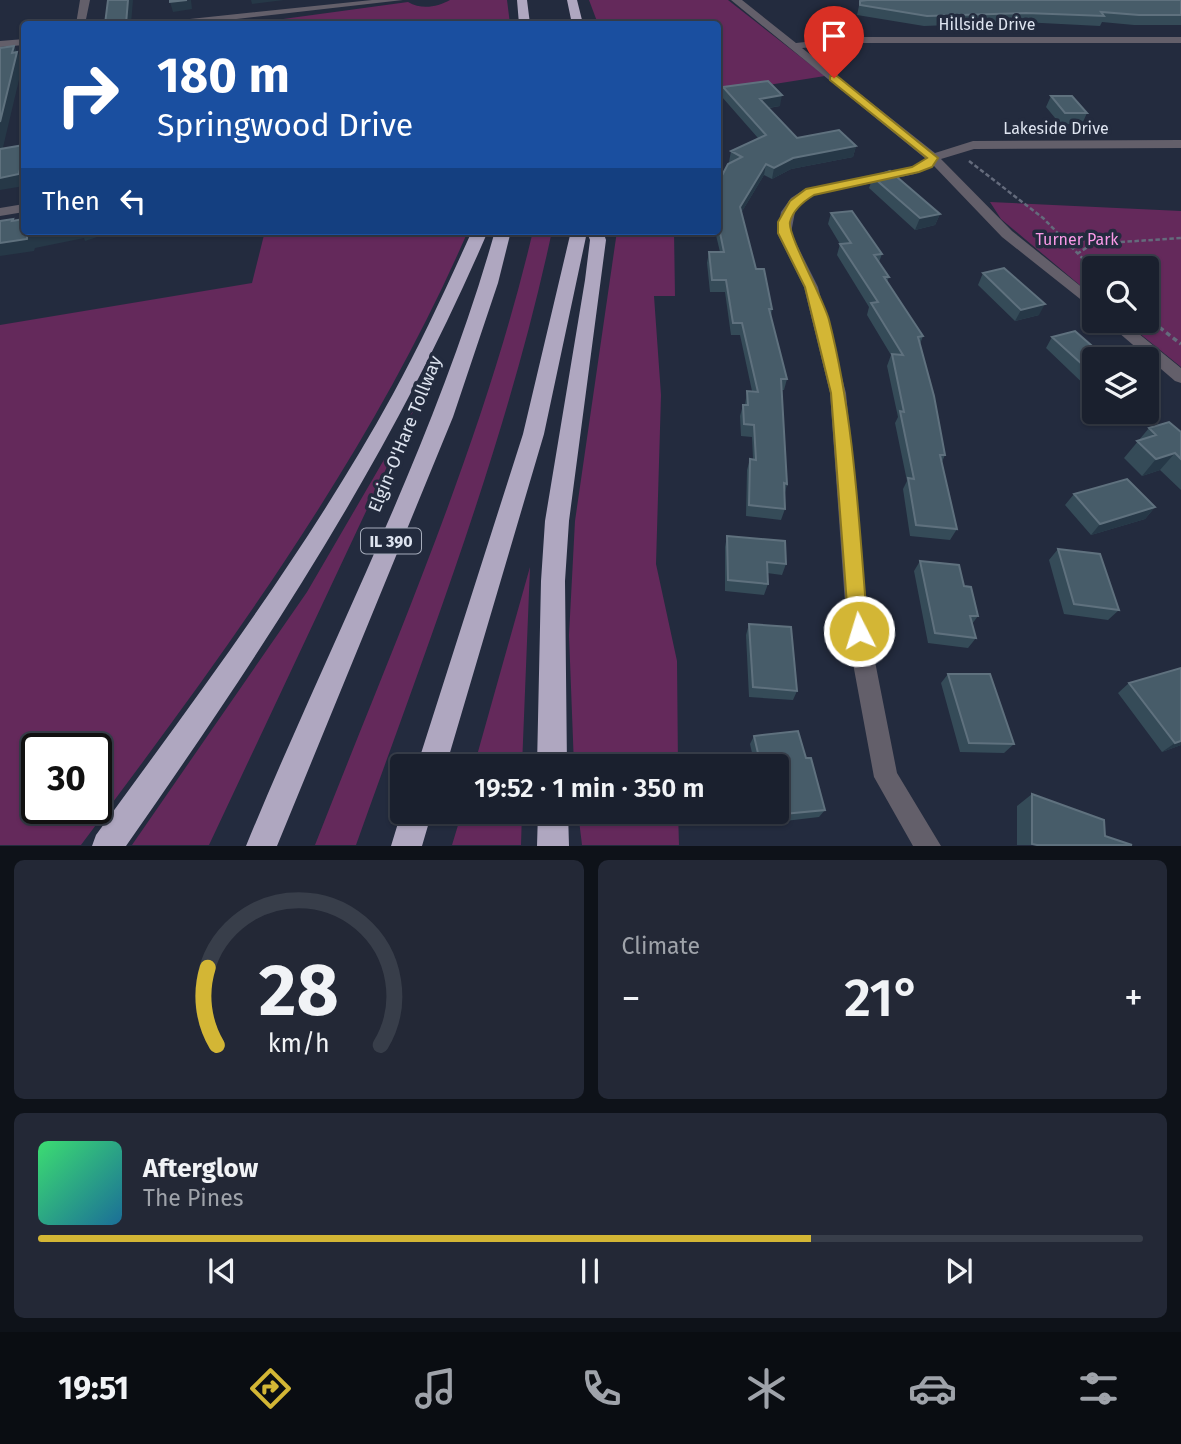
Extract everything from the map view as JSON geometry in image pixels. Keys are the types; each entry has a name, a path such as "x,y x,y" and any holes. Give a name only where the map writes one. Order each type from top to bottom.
{"highway":[{"path":"522,0 525,21"},
{"path":"572,0 577,21"},
{"path":"107,845 255,639 341,504 398,408 436,334 478,235"},
{"name":"Elgin-O'Hare Tollway","path":"261,845 443,417 485,295 502,235"},
{"path":"435,754 508,524 547,384 578,235"},
{"path":"552,754 553,581 557,521 594,280 598,240 596,235"},
{"path":"406,845 413,824"},
{"path":"553,824 553,845"}],"street":[{"path":"82,21 85,0"},
{"path":"190,21 227,15 333,8 398,0"},
{"path":"736,0 933,158 1007,234 1082,295"},
{"name":"Hillside Drive","path":"794,46 839,40 1181,40"},
{"path":"0,44 21,42"},
{"name":"Lakeside Drive","path":"928,845 886,777 859,631 838,393 818,307 784,233 784,222 796,201 810,192 915,170 954,149 998,144 1181,144"},
{"path":"0,212 21,208"},
{"path":"1128,333 1181,377"}],"path":[{"path":"954,149 1043,218 1082,259"},
{"path":"1063,239 1092,244 1181,238"},
{"path":"1077,254 1092,244"},
{"path":"1159,327 1181,344"}],"green space":[{"path":"450,0 507,0 510,21 268,21 408,2 429,7"},
{"path":"589,0 728,0 825,76 721,93 721,21 597,21"},
{"name":"Turner Park","path":"990,202 1181,211 1181,367 1139,333 1159,333 1159,256 1082,256 1082,287 1001,219"},
{"path":"264,235 466,235 387,394 341,473 242,625 112,803 112,733 21,733 21,824 97,824 81,845 0,845 0,325 252,283"},
{"path":"532,235 551,235 513,388 489,465 438,618 356,845 315,845 435,542 489,388"},
{"path":"616,235 674,235 675,296 654,296 661,395 656,564 677,661 678,754 574,754 569,635 575,521"},
{"path":"417,403 209,845 132,845 307,592"},
{"path":"530,567 522,754 477,754"},
{"path":"458,824 522,824 521,845 452,845"},
{"path":"579,824 678,824 679,845 582,845"}],"building":[{"path":"108,0 128,0 126,21 105,21"},
{"path":"1181,0 1181,15 1101,12 1104,16 1026,13 927,16 860,5 860,1"},
{"path":"14,46 12,53 17,52 0,122 0,48"},
{"path":"768,81 782,95 760,99 797,138 839,130 856,146 793,158 774,168 766,164 740,207 756,269 764,269 772,309 769,309 787,379 781,379 787,484 784,483 785,509 749,505 750,459 756,460 754,425 744,424 743,405 748,405 747,391 758,392 742,323 733,323 726,280 712,280 709,252 724,252 720,235 721,177 728,164 742,157 731,151 766,135 723,87"},
{"path":"1051,96 1072,96 1087,113 1065,113"},
{"path":"21,146 19,174 0,178 0,149"},
{"path":"890,171 940,214 920,218 873,177"},
{"path":"852,211 882,254 874,255 889,277 884,277 923,336 918,337 934,396 945,455 940,455 957,529 916,525 908,478 914,479 892,354 903,355 871,303 878,302 840,244 851,243 831,213"},
{"path":"21,220 21,235 32,235 27,236 27,239 0,243 0,221"},
{"path":"1004,268 1045,304 1021,310 983,273"},
{"path":"1075,331 1093,347 1082,347 1082,364 1052,337"},
{"path":"1169,422 1181,432 1181,459 1175,453 1156,459 1137,441 1156,435 1149,428"},
{"path":"1127,479 1155,507 1100,524 1074,494"},
{"path":"727,536 785,541 786,564 767,562 768,584 728,580"},
{"path":"1058,549 1100,554 1119,610 1074,604"},
{"path":"920,561 959,565 964,586 971,587 978,616 970,616 976,638 935,633"},
{"path":"749,624 791,627 797,691 753,687"},
{"path":"1181,668 1181,741 1175,743 1129,683"},
{"path":"948,674 990,674 1014,744 969,743"},
{"path":"798,731 806,758 811,758 825,810 789,813 789,754 758,754 754,736"},
{"path":"1032,794 1104,820 1105,836 1132,845 1032,844"}],"route":[{"path":"834,78 933,158 928,165 915,170 828,186 810,192 796,201 784,222 784,233 811,287 821,317 838,393 859,631"}]}
